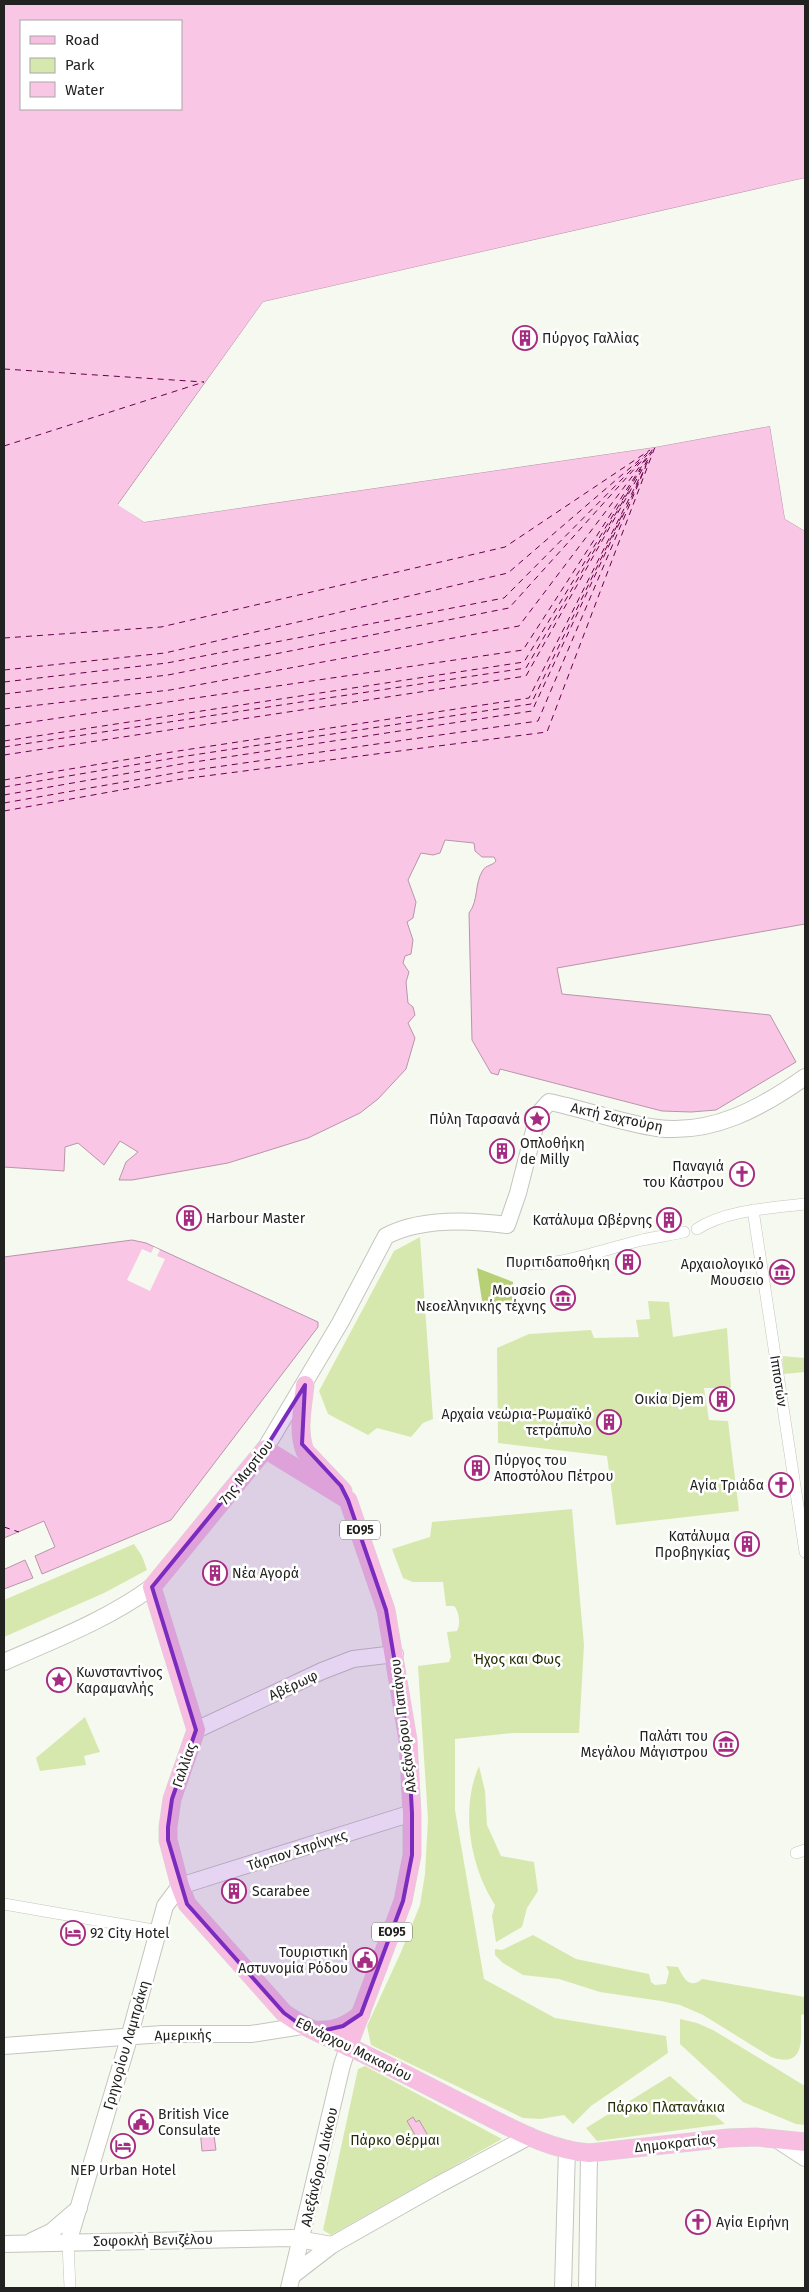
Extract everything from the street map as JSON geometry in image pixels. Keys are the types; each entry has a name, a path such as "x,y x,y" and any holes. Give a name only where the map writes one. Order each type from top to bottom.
{"main road":[{"name":"Αλεξάνδρου Παπάγου","path":"305,1385 300,1429 302,1444 305,1451 341,1486 348,1500 386,1610 395,1654 408,1740 412,1855 403,1901 348,2047"},
{"path":"265,1449 348,1500"},
{"name":"7ης Μαρτίου","path":"152,1588 265,1449"},
{"name":"Γαλλίας","path":"152,1588 196,1730 172,1799 168,1827 168,1840 180,1886"},
{"name":"Εθνάρχου Μακαρίου","path":"180,1886 187,1904 284,2013 306,2028 538,2139"},
{"path":"306,2028 333,2030 353,2021 361,2014"},
{"name":"Δημοκρατίας","path":"538,2139 567,2149 589,2152 728,2138 805,2142"}],"street":[{"name":"Ακτή Σαχτούρη","path":"541,1111 549,1102 656,1128 684,1130 714,1125 732,1119 777,1096 805,1077"},
{"name":"7ης Μαρτίου","path":"265,1449 305,1385 386,1236 400,1229 467,1220 507,1225 541,1111"},
{"path":"697,1229 707,1222 753,1210 805,1204"},
{"name":"Ιπποτών","path":"753,1210 805,1552"},
{"path":"520,1264 547,1264 595,1254 641,1240 684,1232"},
{"name":"7ης Μαρτίου","path":"4,1662 68,1634 130,1603 152,1588"},
{"name":"Αβέρωφ","path":"196,1730 337,1665 353,1660 395,1654"},
{"name":"Τάρπον Σπρίνγκς","path":"180,1886 412,1813"},
{"name":"Γρηγορίου Λαμπράκη","path":"68,2243 165,1906 180,1886"},
{"path":"4,1904 159,1931"},
{"name":"Αμερικής","path":"4,2046 129,2036 251,2034 306,2028"},
{"name":"Αλεξάνδρου Διάκου","path":"291,2282 348,2047"},
{"path":"291,2282 332,2245 366,2228 438,2185 538,2139"},
{"path":"776,2139 805,2158"},
{"path":"563,2288 567,2149"},
{"path":"587,2288 589,2152"},
{"path":"29,2242 51,2232 79,2208"},
{"name":"Σοφοκλή Βενιζέλου","path":"4,2244 29,2242 302,2239 332,2245"},
{"path":"68,2243 70,2288"}],"highlighted area":[{"path":"305,1385 302,1444 341,1486 348,1500 386,1610 408,1740 412,1813 412,1855 403,1901 361,2014 343,2026 322,2031 302,2026 284,2013 187,1904 168,1840 168,1827 172,1799 196,1730 152,1587 265,1449"}],"green space":[{"path":"420,1237 433,1419 423,1423 411,1437 377,1428 368,1435 328,1414 319,1391 394,1251"},
{"path":"477,1268 513,1282 514,1304 483,1307"},
{"path":"648,1301 669,1302 673,1337 727,1328 731,1388 704,1388 709,1420 728,1421 739,1511 616,1525 607,1456 498,1443 497,1348 529,1334 591,1330 594,1338 639,1337 636,1320 650,1319"},
{"path":"782,1356 805,1358 805,1372 784,1374"},
{"name":"Ήχος και Φως","path":"572,1509 584,1645 579,1733 513,1733 455,1739 455,1810 484,1979 555,2018 666,2036 668,2053 591,2106 573,2124 564,2115 540,2119 523,2118 371,2045 367,2026 420,1905 425,1874 428,1819 418,1666 449,1662 451,1657 447,1632 457,1631 459,1621 454,1606 446,1606 443,1582 413,1582 403,1578 392,1549 430,1537 432,1522"},
{"path":"134,1544 142,1556 147,1570 104,1593 4,1637 4,1600"},
{"path":"85,1717 100,1752 84,1756 86,1765 40,1771 36,1758"},
{"path":"479,1766 485,1791 487,1825 501,1856 534,1862 538,1891 527,1908 522,1927 496,1942 492,1916 495,1905 479,1873 470,1837 470,1800"},
{"path":"533,1935 576,1959 649,1974 651,1982 655,1985 666,1984 669,1972 666,1966 678,1967 684,1978 690,1983 702,1979 805,1997 805,2014 801,2015 801,2042 799,2050 790,2059 782,2060 771,2057 703,2015 680,2005 600,1992 559,1979 523,1975 503,1963 495,1955 495,1949 502,1950"},
{"path":"680,2019 697,2023 713,2030 805,2086 805,2125 796,2124 743,2102 680,2044"},
{"name":"Πάρκο Θέρμαι","path":"365,2066 502,2139 331,2235 323,2230 358,2069"},
{"name":"Πάρκο Πλατανάκια","path":"670,2076 725,2124 597,2141 586,2128"}],"water":[{"path":"4,4 805,4 805,178 263,302 118,504 144,522 655,447 770,426 785,519 805,531 805,924 557,968 562,994 770,1015 796,1062 716,1110 691,1112 662,1111 500,1069 498,1075 491,1073 472,1040 469,913 474,903 480,875 484,868 496,861 494,857 482,857 475,851 474,843 445,840 440,853 433,855 421,853 408,880 416,902 413,918 407,922 413,940 411,954 405,956 403,963 409,972 406,982 408,1003 413,1007 415,1015 408,1023 415,1038 406,1069 378,1099 360,1113 308,1138 228,1163 132,1180 119,1180 126,1162 138,1152 120,1141 104,1165 78,1143 65,1147 64,1171 4,1167"},
{"path":"132,1240 146,1243 318,1322 318,1327 171,1520 42,1574 35,1556 55,1547 44,1521 4,1538 4,1257"},
{"path":"25,1560 33,1578 4,1589 4,1566 5,1569"},
{"path":"413,2117 416,2122 419,2120 427,2134 424,2136 427,2142 421,2145 407,2121"},
{"path":"213,2128 216,2150 202,2151 200,2129"}],"pier":[{"path":"805,178 805,181 264,304 121,504 145,520 654,444 770,424 773,426 787,518 805,528 805,531 785,519 770,426 655,447 144,522 118,505 263,302"},
{"path":"154,1247 160,1250 157,1256 165,1259 150,1291 127,1280 142,1249 151,1253"}],"ferry route":[{"path":"4,369 204,382"},
{"path":"4,446 204,382"},
{"path":"4,811 182,779 547,732 655,447"},
{"path":"4,670 165,653 508,573 652,449"},
{"path":"4,709 170,690 519,626 653,449"},
{"path":"4,638 161,627 505,547 650,450"},
{"path":"4,755 526,676 652,452"},
{"path":"4,694 168,675 509,608 647,455"},
{"path":"645,467 650,457"},
{"path":"4,682 167,663 504,598 643,458"},
{"path":"4,726 523,650 647,458"},
{"path":"4,803 181,772 538,721 646,466"},
{"path":"4,741 524,662 641,469"},
{"path":"4,795 181,764 532,711 644,470"},
{"path":"4,780 178,751 529,698 640,477"},
{"path":"4,747 526,668 630,489"},
{"path":"4,787 180,757 531,704 624,511"},
{"path":"4,1527 19,1532"}],"place":[{"name":"Πύργος Γαλλίας","path":"525,338"},
{"name":"Πύλη Ταρσανά","path":"537,1119"},
{"name":"Οπλοθήκη de Milly","path":"502,1151"},
{"name":"Παναγιά του Κάστρου","path":"742,1174"},
{"name":"Harbour Master","path":"189,1218"},
{"name":"Κατάλυμα Ωβέρνης","path":"669,1220"},
{"name":"Πυριτιδαποθήκη","path":"628,1262"},
{"name":"Αρχαιολογικό Μουσειο","path":"782,1272"},
{"name":"Μουσείο Νεοελληνικής τέχνης","path":"563,1298"},
{"name":"Οικία Djem","path":"722,1399"},
{"name":"Αρχαία νεώρια-Ρωμαϊκό τετράπυλο","path":"609,1422"},
{"name":"Πύργος του Αποστόλου Πέτρου","path":"477,1468"},
{"name":"Αγία Τριάδα","path":"781,1485"},
{"name":"Κατάλυμα Προβηγκίας","path":"747,1544"},
{"name":"Νέα Αγορά","path":"215,1573"},
{"name":"Κωνσταντίνος Καραμανλής","path":"59,1680"},
{"name":"Παλάτι του Μεγάλου Μάγιστρου","path":"726,1744"},
{"name":"Scarabee","path":"234,1891"},
{"name":"92 City Hotel","path":"73,1933"},
{"name":"Τουριστική Αστυνομία Ρόδου","path":"365,1960"},
{"name":"British Vice Consulate","path":"141,2122"},
{"name":"NEP Urban Hotel","path":"123,2146"},
{"name":"Αγία Ειρήνη","path":"698,2222"}]}
